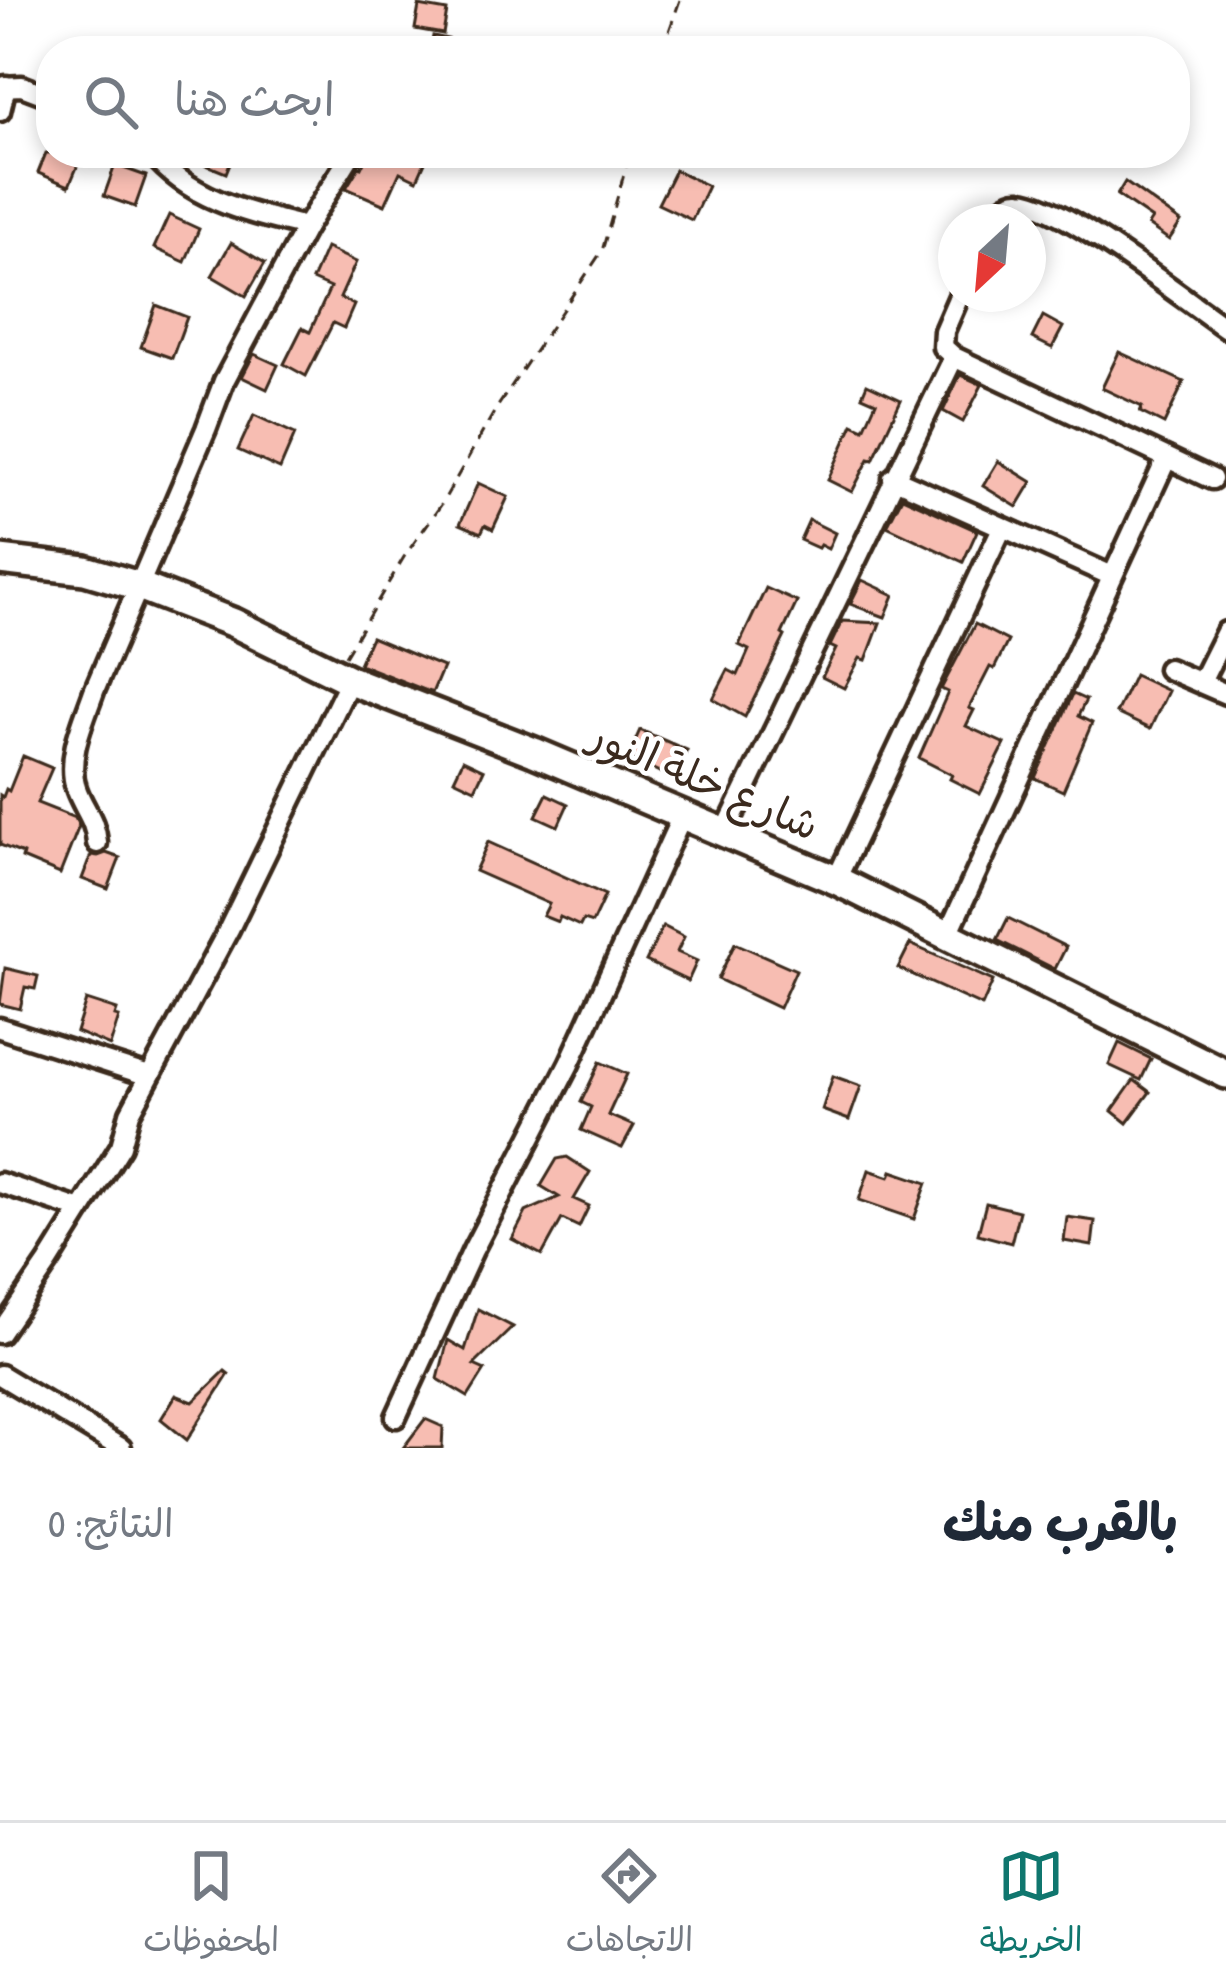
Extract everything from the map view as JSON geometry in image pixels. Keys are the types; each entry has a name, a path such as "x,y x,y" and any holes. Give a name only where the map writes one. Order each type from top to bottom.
{"street":[{"path":"0,110 3,87 22,86 36,92"},
{"path":"167,168 208,197 306,227"},
{"path":"97,843 96,826 76,787 74,761 94,691 224,381 343,168"},
{"path":"1046,210 1088,231 1226,328"},
{"path":"952,312 943,346 954,357 1212,479"},
{"path":"725,832 954,357"},
{"path":"948,934 1167,458"},
{"path":"893,478 1112,576"},
{"path":"836,880 1002,528"},
{"name":"شارع خلة النور","path":"0,560 85,570 234,623 343,677 836,880 1226,1074"},
{"path":"1201,682 1226,632"},
{"path":"1168,669 1226,694"},
{"path":"0,1333 121,1146 130,1113 229,929 343,677"},
{"path":"396,1417 473,1250 569,1064 683,814"},
{"path":"0,1028 149,1076"},
{"path":"0,1183 81,1210"},
{"path":"0,1375 121,1448"}],"path":[{"path":"667,36 680,0"},
{"path":"343,677 357,633 441,505 496,409 602,251 626,168"}],"building":[{"path":"419,6 447,11 443,34 415,29"},
{"path":"40,168 77,168 69,186 38,173"},
{"path":"114,168 146,176 135,207 104,196"},
{"path":"358,168 422,168 417,180 400,172 385,205 346,188"},
{"path":"675,170 708,186 692,220 658,204"},
{"path":"1125,182 1181,222 1169,240 1148,225 1152,219 1117,195"},
{"path":"169,215 199,229 185,262 154,248"},
{"path":"231,243 265,263 246,296 212,276"},
{"path":"326,248 356,262 340,298 354,305 344,328 333,323 306,376 284,364 302,328 310,332 330,288 312,280"},
{"path":"156,305 187,317 172,358 141,347"},
{"path":"1043,316 1063,327 1052,348 1032,338"},
{"path":"1119,352 1184,382 1164,424 1140,412 1142,407 1102,388"},
{"path":"254,354 278,365 267,389 242,377"},
{"path":"960,375 982,385 963,422 943,411"},
{"path":"867,384 901,400 852,492 828,480 853,424 864,429 876,402 862,396"},
{"path":"254,415 295,434 280,469 238,450"},
{"path":"998,461 1032,482 1017,507 983,486"},
{"path":"478,483 508,497 493,529 485,525 481,533 460,524"},
{"path":"902,497 977,531 963,562 887,526"},
{"path":"809,520 835,533 828,549 800,540"},
{"path":"862,580 894,595 885,617 850,604"},
{"path":"766,588 797,602 745,717 713,699 728,670 738,675 749,650 739,645"},
{"path":"842,621 880,623 866,660 860,658 844,688 822,677 836,649 830,646"},
{"path":"975,624 1008,641 969,708 974,710 966,726 1005,744 980,794 919,758 948,692 941,689"},
{"path":"371,637 443,667 432,693 359,664"},
{"path":"1134,675 1168,691 1150,729 1116,713"},
{"path":"1073,694 1086,700 1078,716 1092,723 1063,791 1035,778"},
{"path":"640,730 687,750 674,779 628,757"},
{"path":"23,756 52,768 37,803 75,818 79,826 60,874 0,845 0,795 9,791"},
{"path":"463,760 484,770 475,789 454,779"},
{"path":"547,794 568,804 558,826 536,816"},
{"path":"488,842 605,895 592,923 583,920 580,926 543,916 549,904 475,871"},
{"path":"91,855 120,858 108,889 82,879"},
{"path":"1008,918 1066,947 1055,969 997,940"},
{"path":"663,926 684,937 677,952 697,961 688,981 646,961"},
{"path":"735,943 796,970 779,1008 718,979"},
{"path":"910,944 993,981 982,1006 898,968"},
{"path":"5,968 38,976 35,989 25,987 20,1009 0,1004"},
{"path":"86,1000 117,1010 110,1046 76,1032"},
{"path":"1119,1043 1151,1059 1141,1080 1109,1065"},
{"path":"600,1062 627,1074 608,1115 634,1126 622,1148 581,1130 591,1107 581,1102"},
{"path":"833,1076 861,1086 849,1120 822,1110"},
{"path":"1134,1080 1150,1092 1127,1123 1112,1111"},
{"path":"567,1157 590,1172 574,1199 589,1206 579,1227 562,1219 542,1255 512,1239 526,1212 559,1197 541,1186 557,1159"},
{"path":"869,1170 890,1177 892,1171 927,1183 914,1219 859,1200"},
{"path":"986,1203 1019,1211 1011,1243 978,1234"},
{"path":"1067,1217 1095,1221 1092,1246 1064,1241"},
{"path":"478,1309 513,1327 474,1365 485,1370 468,1397 438,1379 448,1340 465,1350"},
{"path":"225,1371 229,1374 187,1440 161,1419 176,1395 193,1402"},
{"path":"425,1419 443,1427 442,1448 403,1448"}]}
